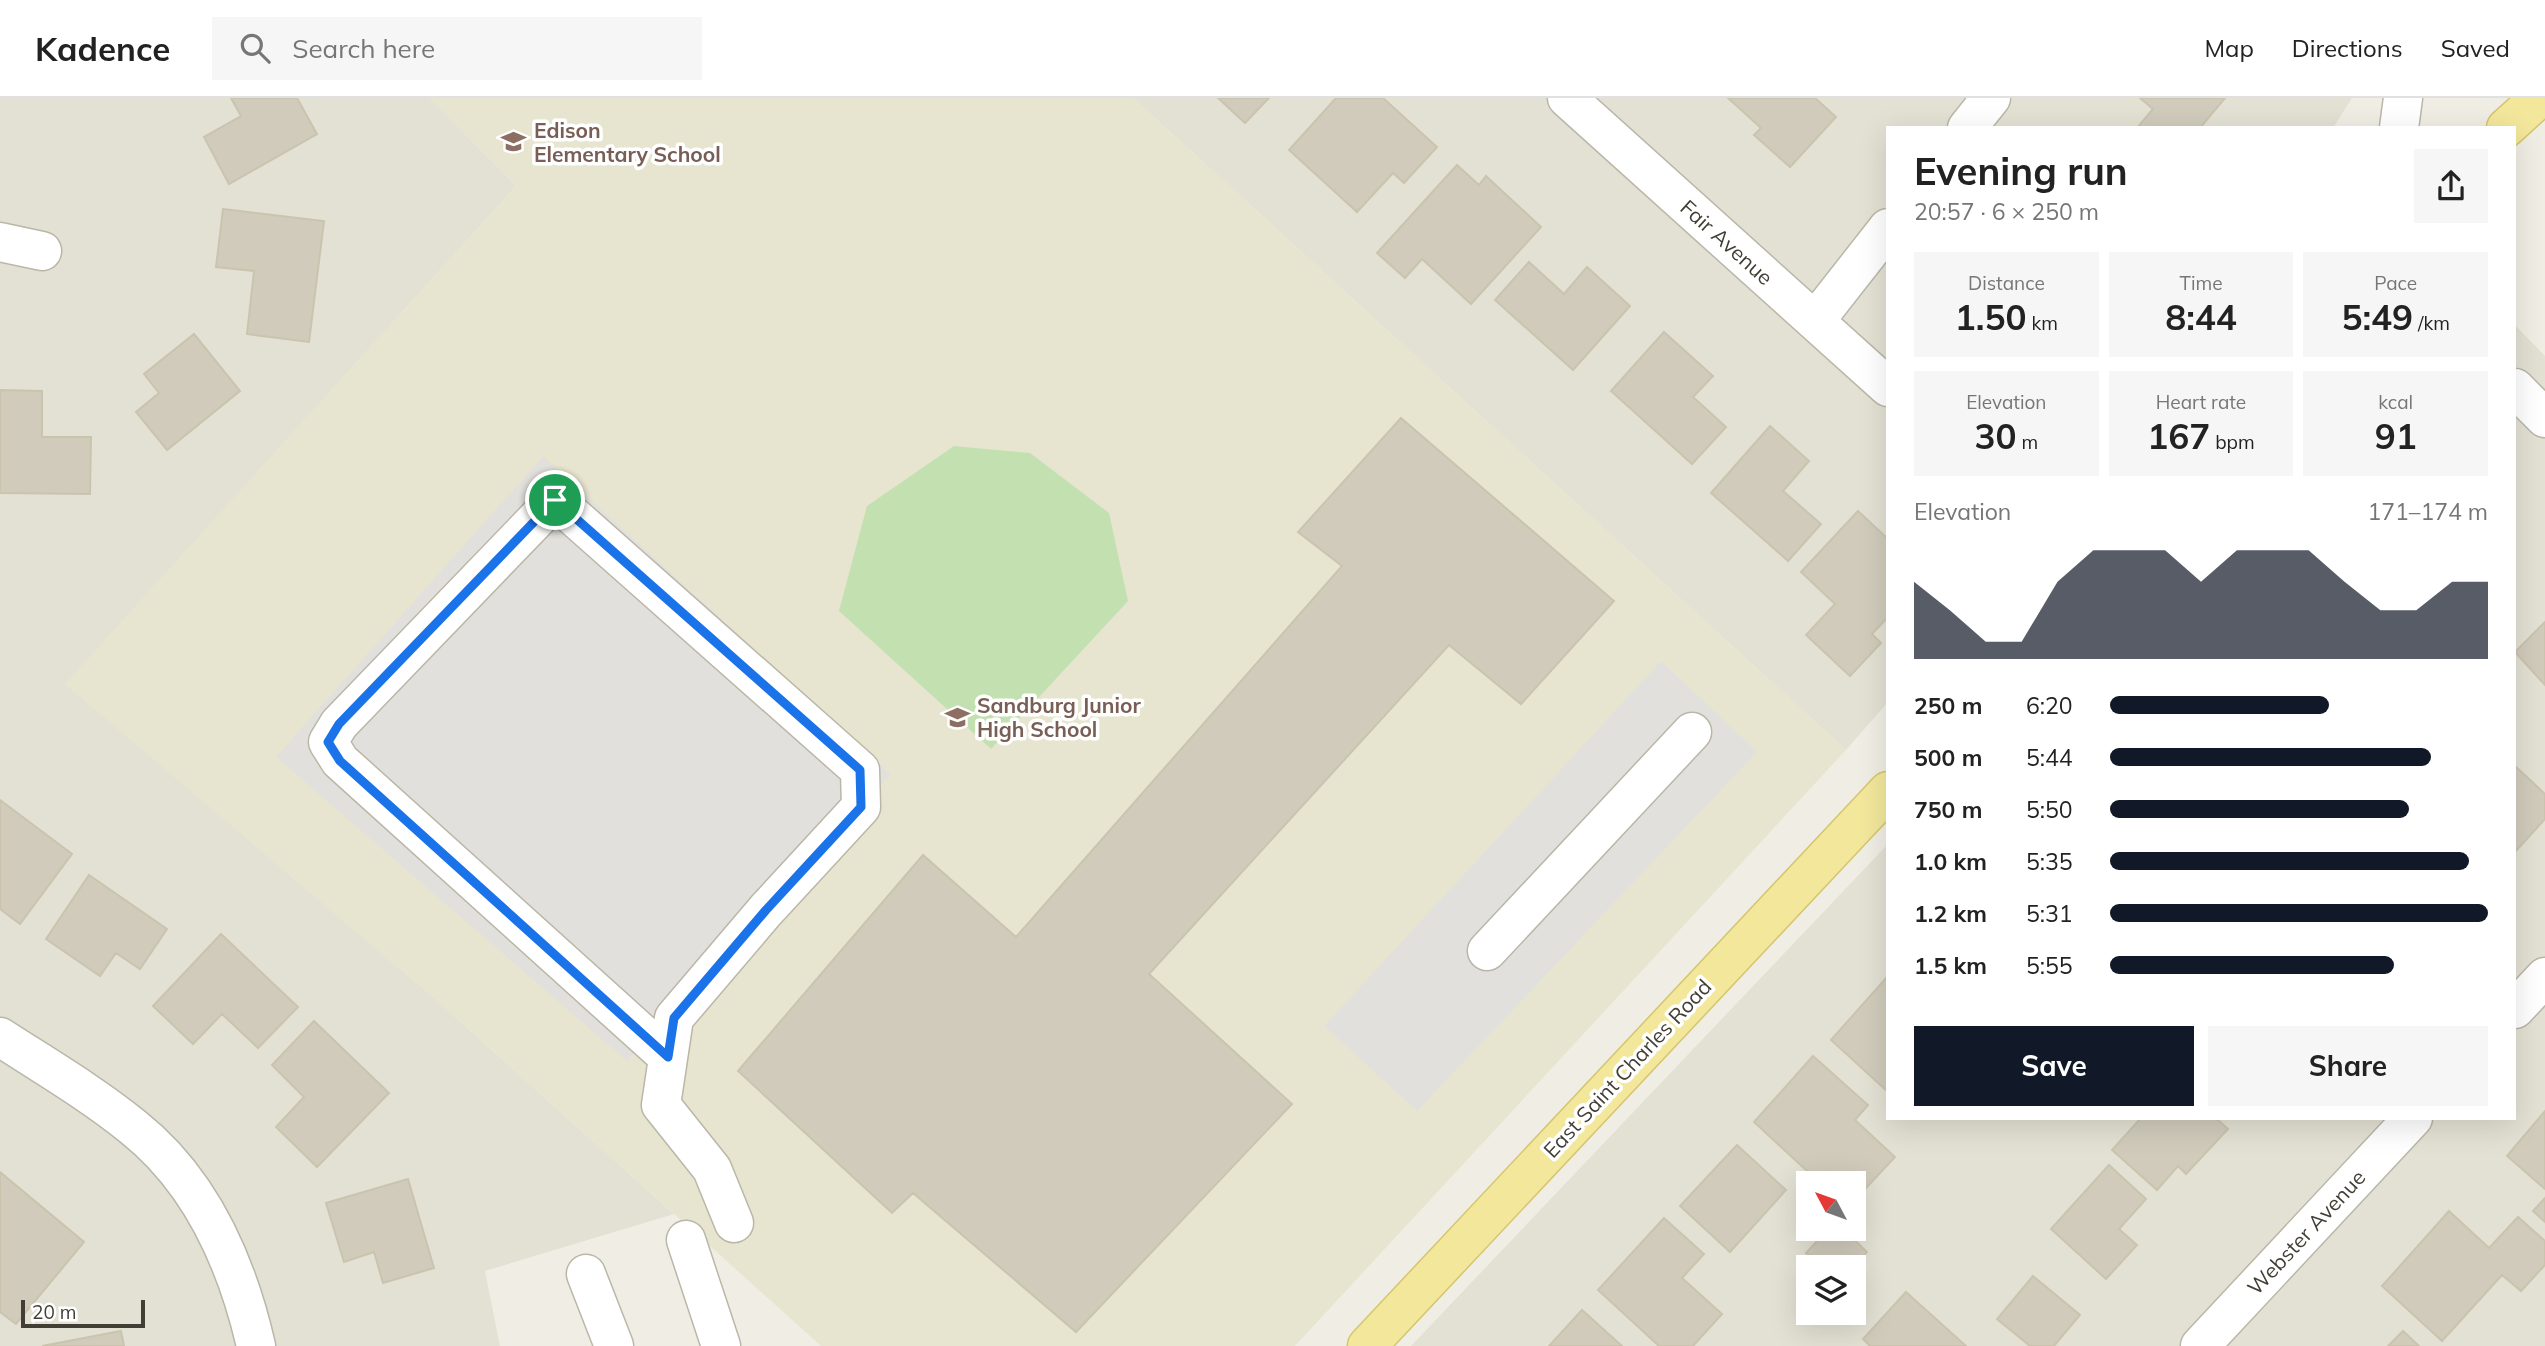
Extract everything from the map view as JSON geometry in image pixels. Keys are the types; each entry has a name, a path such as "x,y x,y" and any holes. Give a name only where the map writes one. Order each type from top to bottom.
{"main road":[{"path":"2502,126 2525,98"},
{"path":"2508,126 2539,98"},
{"name":"East Saint Charles Road","path":"1367,1346 1886,793"}],"street":[{"name":"Fair Avenue","path":"1567,98 1886,385"},
{"path":"1969,126 1991,98"},
{"path":"2399,126 2403,98"},
{"path":"1815,321 1886,231"},
{"path":"0,242 42,251"},
{"path":"2516,389 2545,418"},
{"path":"668,1057 340,761 328,742 339,724 555,500 860,770 861,807 766,910 674,1018 661,1105 712,1169 734,1223"},
{"path":"1487,951 1692,732"},
{"path":"2516,1008 2545,977"},
{"path":"0,1037 81,1089 135,1128 168,1162 207,1215 225,1248 246,1304 256,1346"},
{"name":"Webster Avenue","path":"2200,1346 2411,1120"},
{"path":"686,1240 721,1346"},
{"path":"586,1274 614,1346"}],"shaded area":[{"path":"0,98 430,98 516,186 66,684 433,997 674,1214 485,1271 500,1346 0,1346"},
{"name":"Sandburg Junior High School","path":"430,98 1133,98 1846,750 1295,1346 821,1346 433,997 65,684 516,186"},
{"path":"1133,98 2352,98 2334,126 1886,126 1886,704 1846,750"},
{"path":"2516,326 2545,356 2545,1346 1411,1346 1886,846 1886,1120 2516,1120"},
{"path":"543,456 891,774 627,1061 276,757"},
{"path":"1661,661 1757,752 1417,1111 1324,1026"}],"green space":[{"path":"954,446 1030,453 1109,513 1128,601 991,749 839,611 867,506"}],"building":[{"path":"231,98 297,98 317,134 229,184 204,137 241,116"},
{"path":"1218,98 1269,98 1245,123"},
{"path":"1336,98 1383,98 1437,147 1404,183 1393,173 1357,212 1289,150"},
{"path":"1728,98 1815,98 1836,117 1790,167 1754,135 1761,128"},
{"path":"2140,98 2225,98 2202,126 2139,126 2153,109"},
{"path":"1457,165 1479,185 1486,176 1541,227 1471,304 1422,259 1405,278 1377,253"},
{"path":"223,209 324,221 309,342 247,334 254,271 216,267"},
{"path":"1529,262 1564,294 1587,267 1630,306 1573,370 1495,300"},
{"path":"1664,332 1713,376 1693,397 1726,427 1692,464 1611,391"},
{"path":"194,334 240,391 167,450 136,412 159,393 144,374"},
{"path":"0,390 42,391 42,437 91,437 90,494 0,493"},
{"path":"1401,418 1614,601 1521,704 1449,645 1149,974 1292,1104 1076,1332 913,1193 892,1213 738,1071 923,855 1016,937 1342,566 1298,532"},
{"path":"1770,426 1809,461 1783,491 1821,524 1788,561 1711,493"},
{"path":"1858,511 1886,537 1886,619 1872,634 1881,643 1850,676 1806,635 1835,604 1801,572"},
{"path":"2545,622 2545,685 2516,653"},
{"path":"2516,767 2545,794 2545,819 2516,851"},
{"path":"0,800 72,854 20,924 0,909"},
{"path":"89,875 167,929 140,969 116,953 100,976 46,939"},
{"path":"221,934 298,1007 258,1048 222,1014 193,1044 153,1006"},
{"path":"1886,978 1886,1090 1831,1040"},
{"path":"314,1021 389,1093 317,1167 276,1127 304,1097 272,1065"},
{"path":"1813,1056 1868,1105 1855,1120 1895,1157 1866,1188 1866,1171 1807,1171 1754,1122"},
{"path":"2545,1111 2545,1189 2507,1156"},
{"path":"2139,1120 2218,1120 2228,1129 2186,1174 2178,1166 2157,1190 2112,1150"},
{"path":"1737,1145 1786,1190 1730,1252 1680,1206"},
{"path":"2109,1165 2146,1199 2119,1229 2137,1245 2106,1279 2051,1229"},
{"path":"0,1172 84,1242 16,1324 0,1312"},
{"path":"408,1179 434,1268 383,1283 374,1252 344,1262 326,1203"},
{"path":"2545,1198 2545,1222 2533,1211"},
{"path":"2449,1211 2489,1248 2518,1217 2545,1241 2545,1265 2521,1291 2502,1275 2442,1341 2382,1286"},
{"path":"1664,1218 1704,1254 1682,1278 1722,1314 1693,1346 1659,1346 1598,1290"},
{"path":"1817,1241 1856,1241 1867,1252 1864,1255 1806,1253"},
{"path":"2033,1276 2080,1315 2054,1346 2030,1346 1997,1319"},
{"path":"1906,1292 1966,1346 1870,1346 1863,1339"},
{"path":"1582,1310 1622,1346 1549,1346"},
{"path":"121,1331 124,1346 42,1346"},
{"path":"2403,1331 2419,1346 2388,1346"}],"place":[{"name":"Edison Elementary School","path":"514,142"},
{"name":"Sandburg Junior High School","path":"957,717"}],"route":[{"path":"555,500 860,770 861,807 766,910 674,1018 668,1057 340,761 328,742 339,724 555,500"}]}
